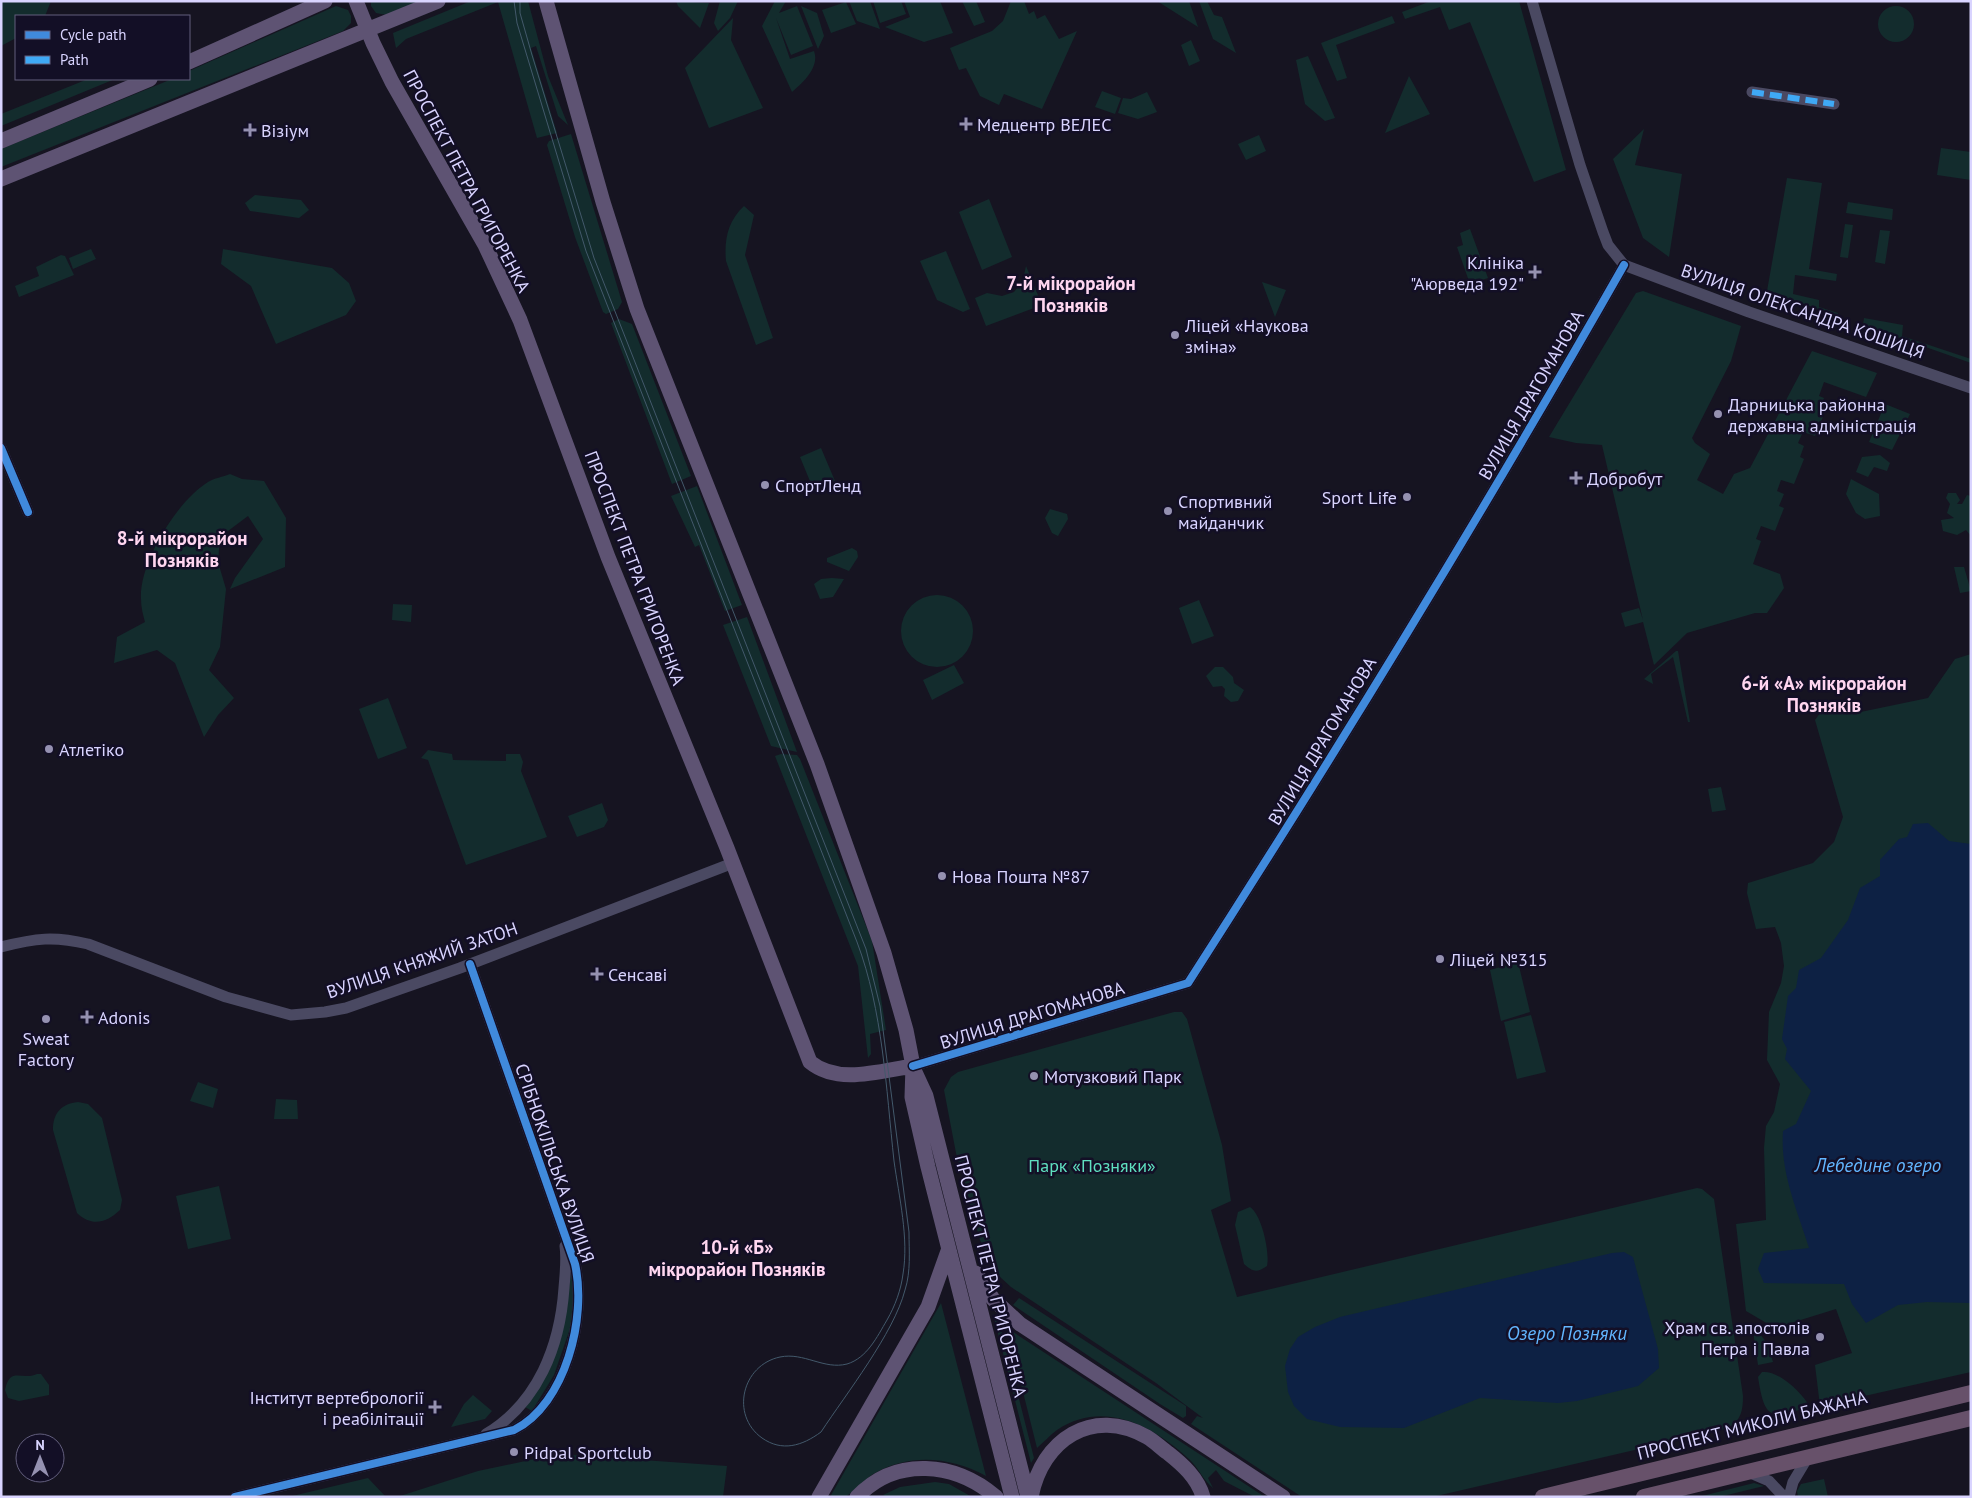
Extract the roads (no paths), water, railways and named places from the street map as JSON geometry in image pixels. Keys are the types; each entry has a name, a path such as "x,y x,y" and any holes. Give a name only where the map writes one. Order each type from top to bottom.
{"highway":[{"name":"ПРОСПЕКТ МИКОЛИ БАЖАНА","path":"1543,1497 1971,1392"},
{"path":"1644,1497 1971,1418"}],"main road":[{"path":"190,62 326,1"},
{"name":"ПРОСПЕКТ ПЕТРА ГРИГОРЕНКА","path":"356,1 392,82 485,245 520,320 608,557 733,863 810,1062 819,1070 834,1074 855,1074 913,1066"},
{"path":"1,178 368,31 438,1"},
{"name":"ПРОСПЕКТ ПЕТРА ГРИГОРЕНКА","path":"546,1 603,202 637,309 830,798 884,953 904,1021 913,1066 926,1096 1030,1497"},
{"path":"1,141 148,80"},
{"name":"ПРОСПЕКТ ПЕТРА ГРИГОРЕНКА","path":"913,1066 912,1097 948,1251 1012,1497"},
{"path":"818,1497 928,1307 948,1251"},
{"path":"967,1256 993,1299 1020,1324 1283,1497"},
{"path":"1030,1497 1034,1480 1042,1463 1056,1445 1068,1435 1082,1429 1097,1426 1130,1430 1147,1437 1180,1463 1194,1478 1203,1497"},
{"path":"857,1497 877,1482 897,1474 935,1468 965,1476 996,1497"}],"street":[{"path":"1532,1 1580,165 1603,232 1608,245 1624,265"},
{"path":"1752,92 1834,104"},
{"name":"ВУЛИЦЯ ДРАГОМАНОВА","path":"913,1066 1188,983 1286,830 1472,527 1624,265"},
{"name":"ВУЛИЦЯ ОЛЕКСАНДРА КОШИЦЯ","path":"1624,265 1740,309 1971,388"},
{"path":"1,448 28,512"},
{"name":"ВУЛИЦЯ КНЯЖИЙ ЗАТОН","path":"1,947 41,937 66,939 88,944 226,997 292,1015 346,1008 470,964 733,863"},
{"name":"СРІБНОКІЛЬСЬКА ВУЛИЦЯ","path":"235,1497 514,1430 531,1420 547,1398 562,1370 576,1331 579,1293 575,1264 470,964"},
{"name":"СРІБНОКІЛЬСЬКА ВУЛИЦЯ","path":"477,1439 498,1426 518,1408 540,1376 553,1350 562,1315 566,1264 561,1225"},
{"path":"1789,1497 1793,1482 1808,1457"},
{"path":"1748,1472 1769,1481 1784,1497"}],"water":[{"name":"Лебедине озеро","path":"1928,823 1949,841 1971,844 1971,1303 1927,1302 1898,1305 1866,1323 1852,1304 1844,1284 1764,1283 1758,1269 1764,1253 1809,1248 1790,1191 1784,1162 1783,1131 1796,1124 1811,1091 1785,1059 1787,1049 1782,1039 1788,996 1796,988 1799,970 1821,958 1848,920 1860,888 1880,876 1880,860 1899,839 1907,837 1913,824"},
{"name":"Озеро Позняки","path":"1624,1252 1633,1257 1658,1349 1659,1368 1638,1386 1577,1401 1558,1403 1480,1398 1404,1428 1340,1427 1307,1419 1294,1406 1288,1392 1285,1366 1290,1349 1298,1337 1315,1327 1340,1317 1612,1253"}],"tram line":[{"path":"514,1 517,23 586,251 857,942 873,995 886,1078 894,1161 904,1232 905,1260 902,1280 890,1315 871,1346 854,1361 847,1364 830,1365 797,1357 780,1357 767,1362 749,1380 744,1404 746,1417 752,1428 762,1438 777,1445 799,1444 821,1432 856,1382 891,1325 907,1283 909,1232 880,1006 866,949 594,258 532,55 520,13 520,1"}],"place":[{"name":"Медцентр ВЕЛЕС","path":"966,124"},
{"name":"Візіум","path":"250,130"},
{"name":"Клініка \"Аюрведа 192\"","path":"1535,272"},
{"name":"Ліцей «Наукова зміна»","path":"1175,335"},
{"name":"Дарницька районна державна адміністрація","path":"1718,414"},
{"name":"Добробут","path":"1576,478"},
{"name":"СпортЛенд","path":"765,485"},
{"name":"Sport Life","path":"1407,497"},
{"name":"Спортивний майданчик","path":"1168,511"},
{"name":"Атлетіко","path":"49,749"},
{"name":"Нова Пошта №87","path":"942,876"},
{"name":"Ліцей №315","path":"1440,959"},
{"name":"Сенсаві","path":"597,974"},
{"name":"Adonis","path":"87,1017"},
{"name":"Sweat Factory","path":"46,1019"},
{"name":"Мотузковий Парк","path":"1034,1076"},
{"name":"Храм св. апостолів Петра і Павла","path":"1820,1337"},
{"name":"Інститут вертебрології і реабілітації","path":"435,1407"},
{"name":"Pidpal Sportclub","path":"514,1452"}],"district":[{"name":"7-й мікрорайон Позняків","path":"1071,294"},
{"name":"8-й мікрорайон Позняків","path":"182,549"},
{"name":"6-й «А» мікрорайон Позняків","path":"1824,694"},
{"name":"10-й «Б» мікрорайон Позняків","path":"737,1258"}],"park label":[{"name":"Парк «Позняки»","path":"1092,1165"}]}
